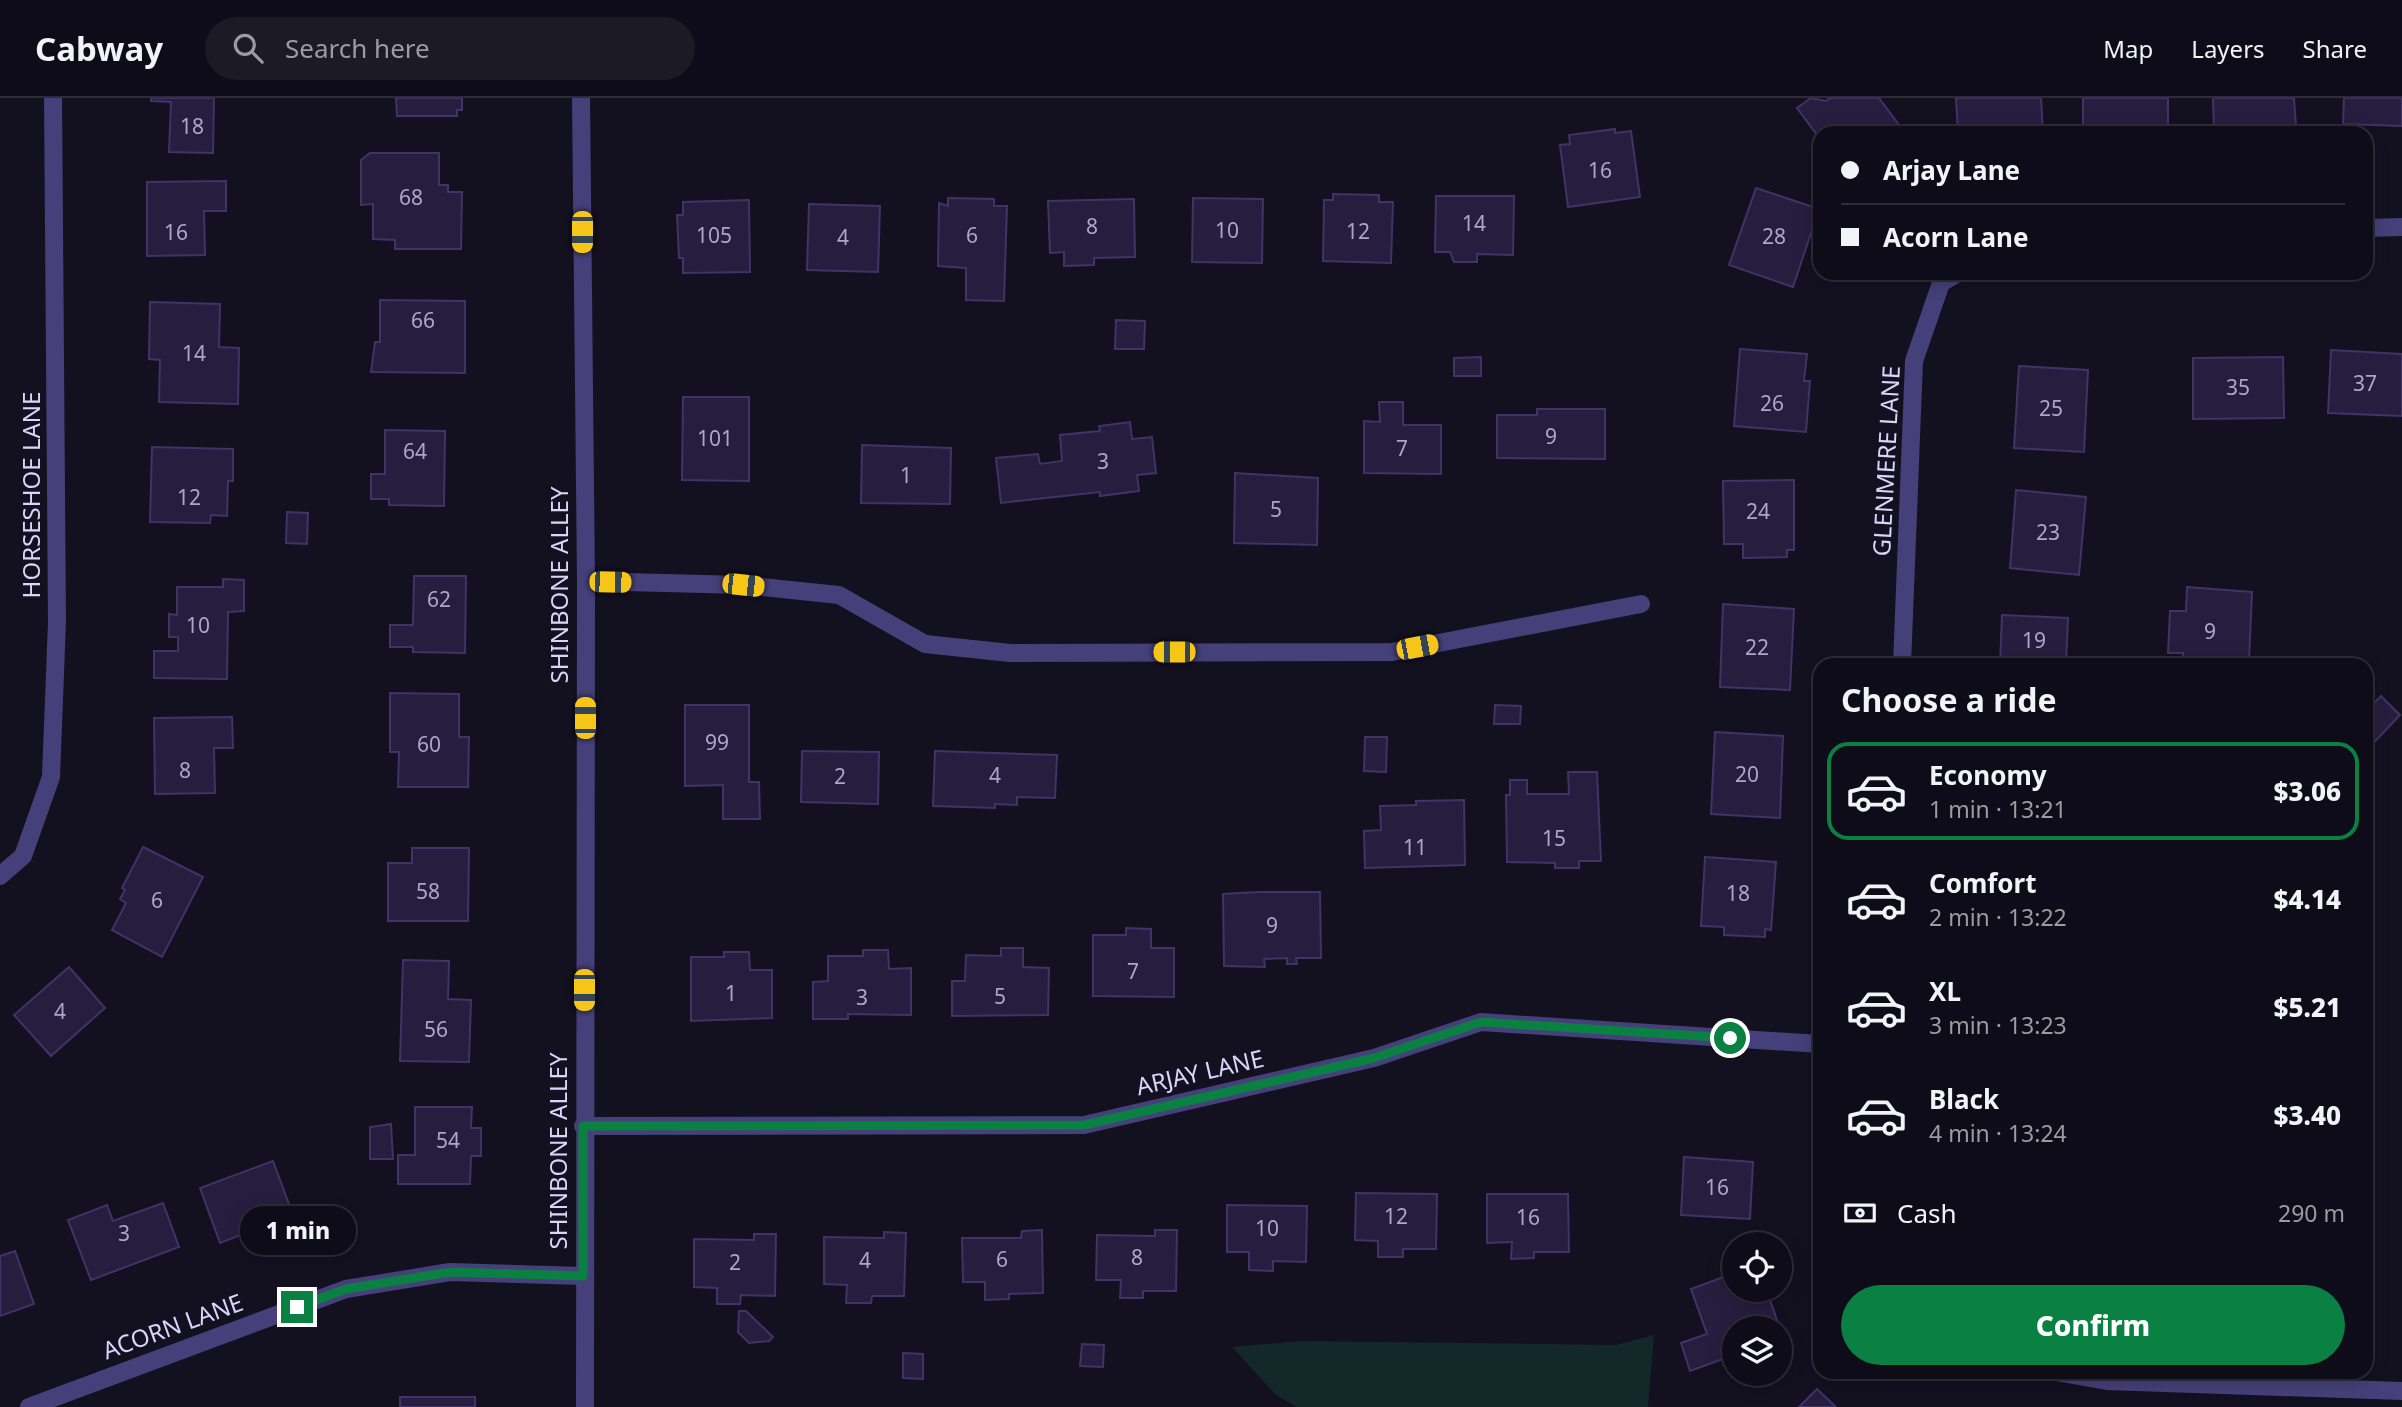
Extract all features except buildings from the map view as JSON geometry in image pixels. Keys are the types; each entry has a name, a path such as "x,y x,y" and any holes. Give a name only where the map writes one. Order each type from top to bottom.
{"street":[{"name":"HORSESHOE LANE","path":"0,876 23,856 51,777 57,622 53,98"},
{"name":"SHINBONE ALLEY","path":"580,98 586,582 583,1126 585,1407"},
{"path":"2373,229 2402,227"},
{"name":"GLENMERE LANE","path":"1902,658 1914,361 1941,283 1946,280"},
{"path":"586,582 743,585 839,595 925,644 1010,653 1392,652 1641,604"},
{"name":"ARJAY LANE","path":"583,1126 1084,1125 1374,1058 1481,1022 1813,1044"},
{"name":"ACORN LANE","path":"29,1407 346,1289 450,1272 583,1276"},
{"path":"2096,1379 2402,1391"}],"green space":[{"path":"1654,1335 1648,1407 1297,1407 1276,1395 1232,1347 1300,1341 1616,1345"}],"route":[{"path":"297,1307 346,1289 450,1272 583,1276 583,1126 1084,1125 1374,1058 1481,1022 1730,1038"}]}
